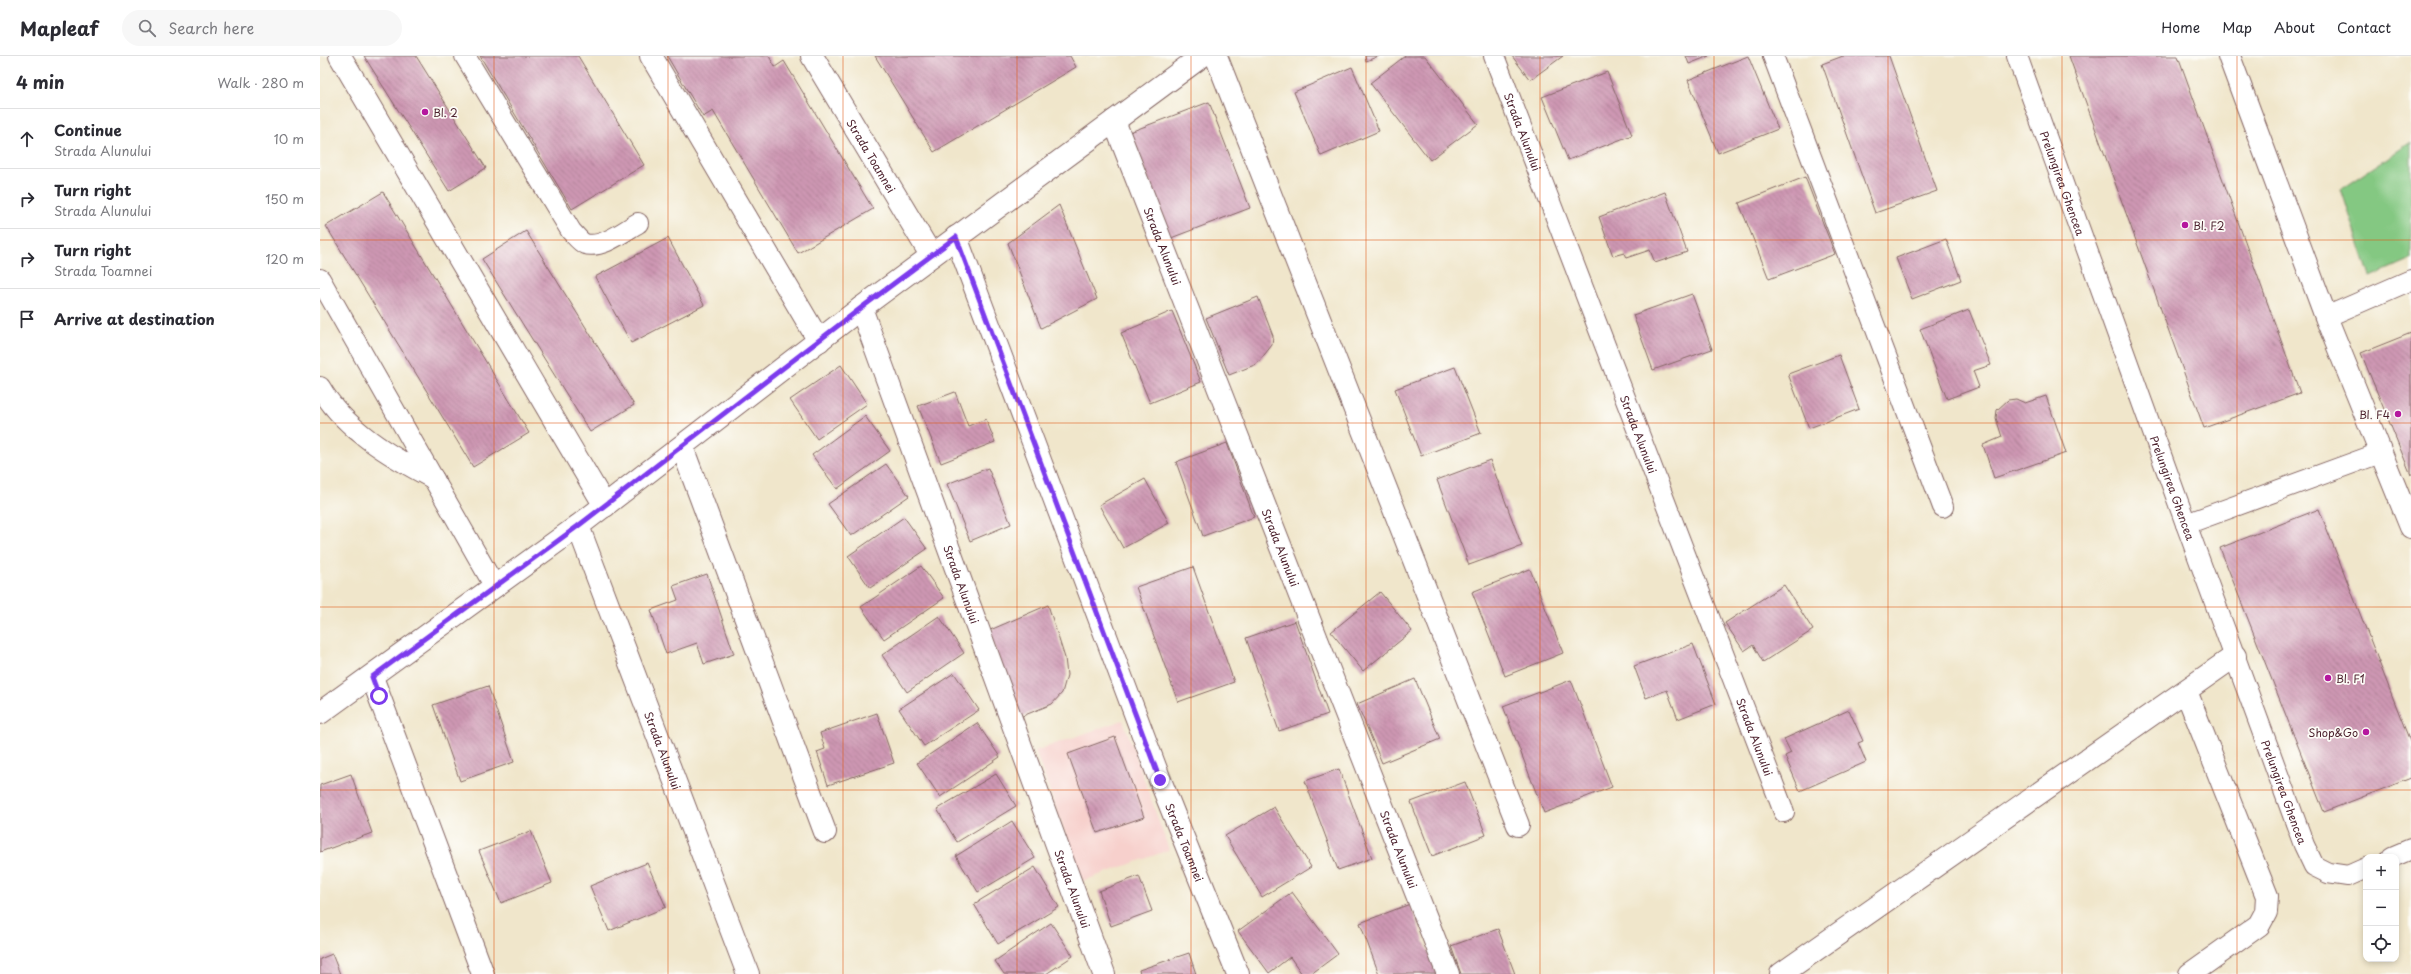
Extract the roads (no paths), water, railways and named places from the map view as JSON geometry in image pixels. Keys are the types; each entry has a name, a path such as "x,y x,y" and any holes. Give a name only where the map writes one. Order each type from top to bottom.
{"street":[{"path":"340,56 605,506"},
{"path":"651,56 819,341"},
{"name":"Strada Toamnei","path":"812,56 931,255"},
{"path":"320,713 372,677 605,506 931,255 1202,56"},
{"path":"1216,56 1518,825"},
{"path":"2228,56 2326,317 2411,527"},
{"name":"Strada Alunului","path":"1114,121 1448,974"},
{"name":"Strada Toamnei","path":"956,237 1160,780 1238,974"},
{"name":"Strada Alunului","path":"861,308 1104,974"},
{"path":"682,446 825,832"},
{"name":"Strada Alunului","path":"578,526 748,974"},
{"path":"1781,974 2235,656"},
{"path":"372,677 482,974"},
{"path":"2186,691 2266,896 2266,912 2259,925 2190,974"}],"lane":[{"path":"465,56 571,231 584,244 594,245 610,240 638,223"},
{"name":"Strada Alunului","path":"1494,56 1784,812"},
{"path":"1773,56 1942,508"},
{"name":"Prelungirea Ghencea","path":"2017,56 2186,524 2314,866 2328,874 2348,876 2363,869"},
{"path":"320,279 495,587"},
{"path":"2326,317 2411,280"},
{"path":"320,387 326,398 363,436 407,465 434,479"},
{"path":"2186,524 2380,453"},
{"path":"2399,854 2411,849"}],"place":[{"name":"Bl. 2","path":"425,112"},
{"name":"Bl. F2","path":"2185,225"},
{"name":"Bl. F4","path":"2398,414"},
{"name":"Bl. F1","path":"2328,678"},
{"name":"Shop&Go","path":"2366,732"}]}
